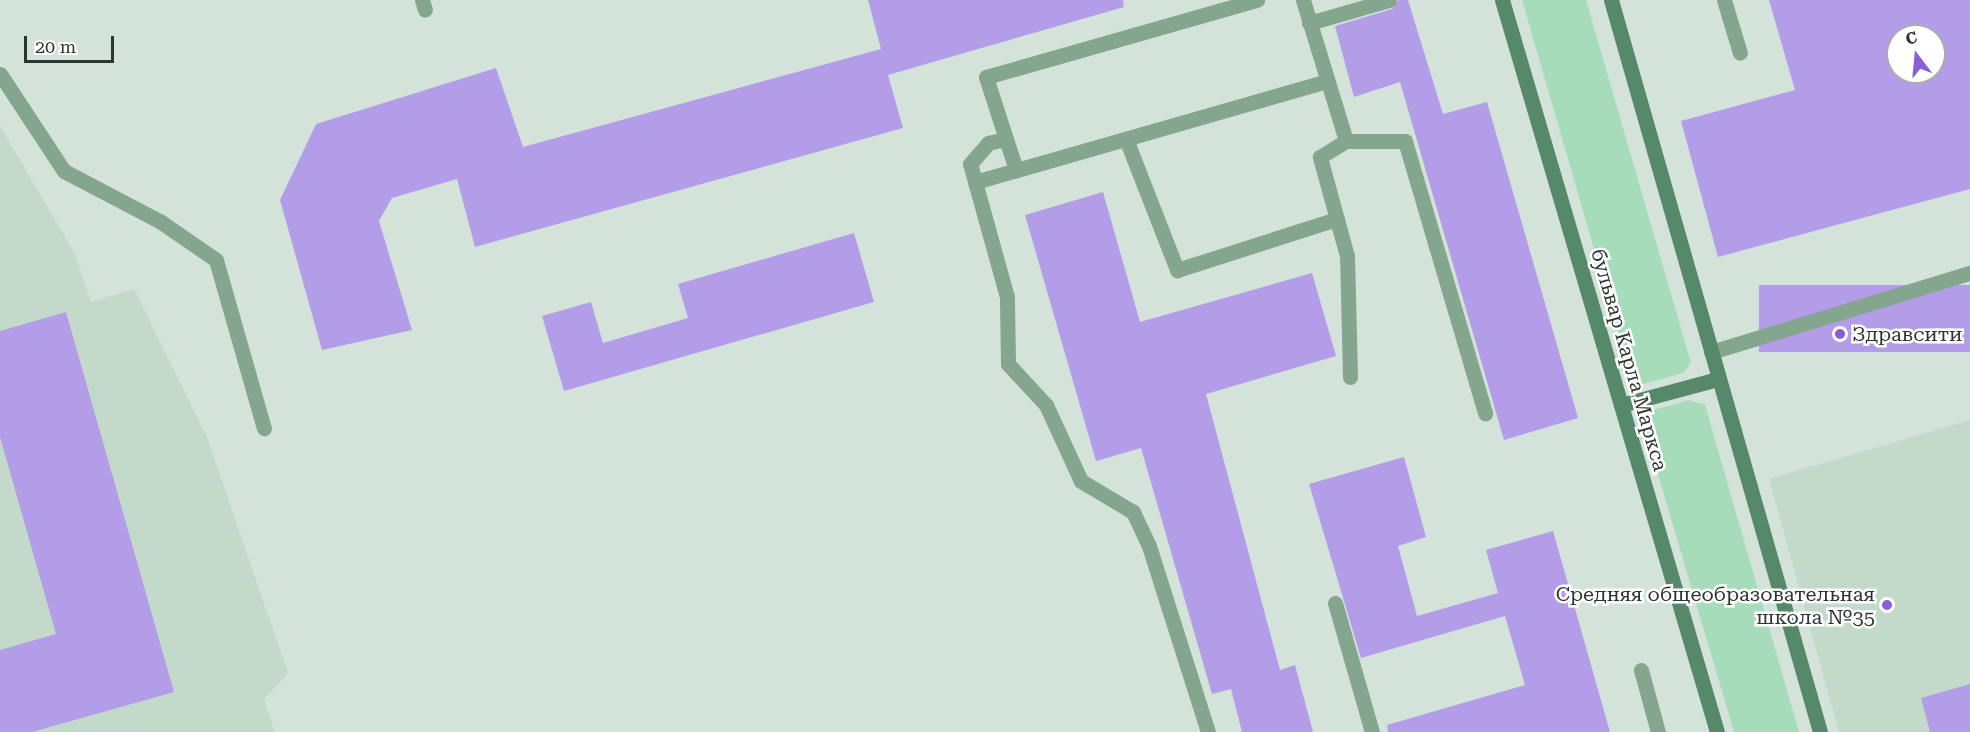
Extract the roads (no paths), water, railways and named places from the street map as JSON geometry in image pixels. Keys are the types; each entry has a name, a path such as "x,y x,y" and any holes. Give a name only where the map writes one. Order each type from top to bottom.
{"street":[{"path":"1016,171 986,77 1257,0"},
{"path":"1303,0 1346,141"},
{"path":"1309,23 1389,0"},
{"name":"бульвар Карла Маркса","path":"1502,0 1716,732"},
{"path":"1611,0 1820,732"},
{"path":"1724,0 1740,53"},
{"path":"0,74 64,171 161,222 216,260 264,428"},
{"path":"975,182 1327,81"},
{"path":"1006,139 988,143 970,164 1007,297 1008,364 1046,405 1082,481 1133,512 1149,546 1208,732"},
{"path":"1126,139 1178,270 1337,219"},
{"path":"1350,377 1347,256 1320,157 1346,141 1405,141 1485,413"},
{"path":"1711,352 1970,273"},
{"path":"1621,405 1718,379"},
{"path":"1335,603 1372,732"},
{"path":"1641,670 1658,732"}],"place":[{"name":"Здравсити","path":"1840,334"},
{"name":"Средняя общеобразовательная школа №35","path":"1887,605"}]}
